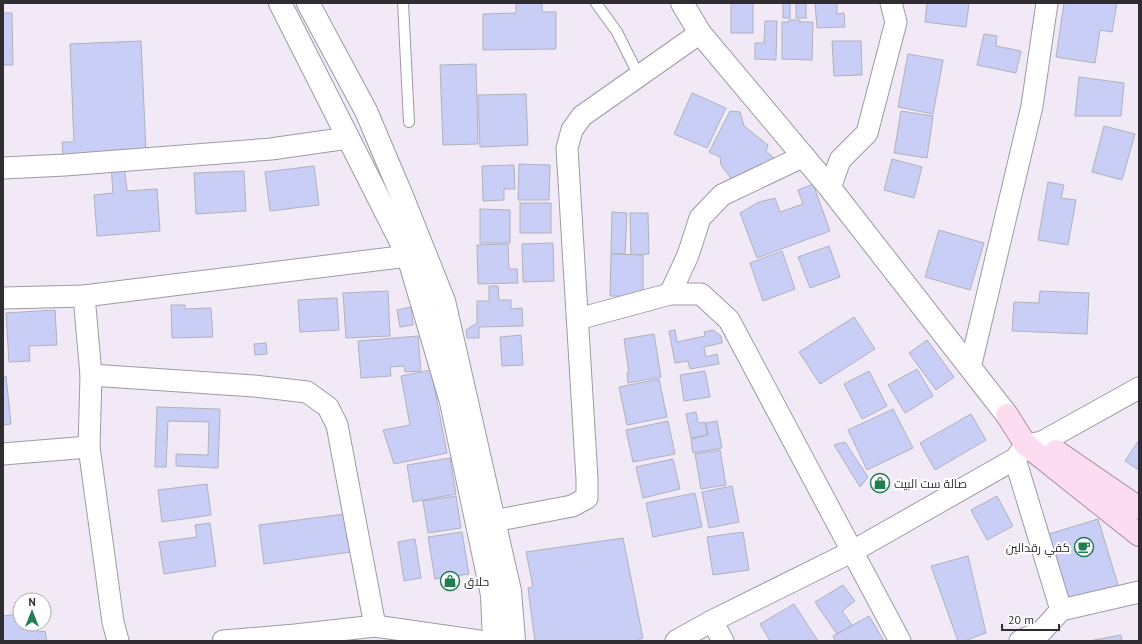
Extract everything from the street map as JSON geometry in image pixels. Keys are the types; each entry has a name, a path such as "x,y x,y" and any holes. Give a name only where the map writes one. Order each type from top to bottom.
{"main road":[{"path":"1006,415 1028,449 1139,535"},
{"path":"1028,449 1139,508"}],"street":[{"path":"280,3 348,138 444,301 510,591 514,641"},
{"path":"308,3 366,111 416,253 451,402 492,595 494,641"},
{"path":"682,3 700,33 830,188 1006,415"},
{"path":"830,188 840,160 867,133 896,22 892,3"},
{"path":"970,368 1032,106 1047,3"},
{"path":"494,521 572,506 587,498 567,148 572,130 582,116 700,33"},
{"path":"3,168 65,165 271,149 348,138"},
{"path":"670,294 688,255 700,218 722,195 804,156"},
{"path":"3,298 84,296 416,253"},
{"path":"578,320 670,294 701,294 729,320 900,641"},
{"path":"84,296 91,375 89,447 113,622 118,641"},
{"path":"91,375 254,386 306,392 328,407 337,425 375,626"},
{"path":"676,641 712,621 853,551 1028,449 1139,388"},
{"path":"3,454 89,447"},
{"path":"1028,449 1061,610"},
{"path":"1020,641 1042,631 1061,610 1139,592"},
{"path":"712,621 723,641"},
{"path":"223,641 375,626 479,641"}],"lane":[{"path":"403,3 409,122"},
{"path":"596,3 617,32 639,76"}],"building":[{"path":"516,3 542,3 542,12 556,12 556,49 483,50 483,14 516,13"},
{"path":"731,3 753,3 753,33 731,33"},
{"path":"783,3 790,3 790,18 783,18"},
{"path":"796,3 806,3 806,18 796,18"},
{"path":"815,3 837,3 837,14 844,13 845,27 817,28"},
{"path":"927,3 969,3 966,27 925,22"},
{"path":"1064,3 1117,3 1112,32 1100,30 1095,63 1056,57"},
{"path":"3,13 12,13 13,65 3,65"},
{"path":"789,20 813,22 812,60 782,59 782,22 789,22"},
{"path":"765,21 777,21 776,60 755,59 755,43 764,43"},
{"path":"984,34 997,36 996,46 1021,51 1016,73 977,65"},
{"path":"141,41 146,151 63,155 62,142 74,142 70,44"},
{"path":"832,41 861,41 862,75 834,76"},
{"path":"908,54 943,60 933,114 898,107"},
{"path":"476,64 478,144 443,145 440,65"},
{"path":"1079,77 1124,83 1121,116 1075,116"},
{"path":"692,93 726,108 707,148 674,134"},
{"path":"526,94 528,145 480,147 478,95"},
{"path":"730,111 740,112 744,126 768,145 766,151 774,158 772,162 732,180 721,165 720,157 709,152"},
{"path":"901,111 933,116 927,158 894,153"},
{"path":"1104,126 1135,134 1122,180 1092,172"},
{"path":"892,159 922,167 914,198 884,190"},
{"path":"519,164 550,165 549,200 518,200"},
{"path":"124,165 127,191 157,189 160,231 97,236 94,195 113,193 111,166"},
{"path":"514,165 515,189 504,189 504,200 483,201 482,166"},
{"path":"314,166 319,205 270,211 265,172"},
{"path":"244,171 246,211 196,214 194,173"},
{"path":"1048,182 1064,185 1061,198 1076,200 1068,245 1038,240"},
{"path":"813,184 830,231 757,258 740,213 759,202 775,198 780,212 803,204 798,190"},
{"path":"520,203 551,203 551,233 520,233"},
{"path":"480,209 510,210 510,243 480,243"},
{"path":"612,212 627,213 625,254 611,254"},
{"path":"630,213 648,213 649,254 631,255"},
{"path":"939,230 984,243 970,290 925,277"},
{"path":"553,243 554,281 523,282 522,244"},
{"path":"508,244 509,269 517,269 518,283 478,284 477,245"},
{"path":"829,246 840,277 810,288 798,257"},
{"path":"782,251 795,289 763,301 750,263"},
{"path":"611,254 643,255 643,296 610,296"},
{"path":"489,286 498,286 499,300 511,300 511,309 522,308 523,326 479,327 479,338 467,338 466,330 477,323 477,301 489,301"},
{"path":"388,291 390,336 346,338 343,293"},
{"path":"1040,291 1089,293 1087,334 1012,331 1014,302 1039,303"},
{"path":"337,298 339,330 300,332 298,300"},
{"path":"171,305 185,305 185,309 211,308 213,337 172,338"},
{"path":"411,307 413,325 400,327 397,310"},
{"path":"55,310 57,345 29,346 30,361 9,362 6,313"},
{"path":"854,317 875,349 820,384 799,352"},
{"path":"675,330 677,342 705,336 704,332 713,330 721,336 722,343 704,347 706,357 717,354 719,364 690,369 688,361 675,363 669,331"},
{"path":"654,334 661,377 628,383 627,373 629,373 624,339"},
{"path":"521,335 523,365 502,366 500,337"},
{"path":"418,336 421,371 405,372 404,366 390,367 391,376 361,378 358,341"},
{"path":"927,340 954,377 936,390 909,353"},
{"path":"266,343 267,354 255,355 254,344"},
{"path":"917,369 933,396 905,413 888,385"},
{"path":"431,370 447,453 394,464 383,430 410,425 401,376"},
{"path":"705,371 710,397 684,401 680,375"},
{"path":"869,371 887,406 862,419 844,384"},
{"path":"6,376 11,424 3,425 3,377"},
{"path":"659,379 667,417 627,425 619,387"},
{"path":"157,407 220,409 218,468 176,466 176,454 208,455 209,422 168,421 166,467 155,467"},
{"path":"893,409 913,448 867,470 848,430"},
{"path":"696,412 698,423 705,422 707,435 691,438 686,414"},
{"path":"971,414 986,440 935,470 920,443"},
{"path":"668,421 675,454 633,462 626,430"},
{"path":"717,421 722,448 693,453 691,439 708,435 706,423"},
{"path":"1139,440 1139,470 1125,461"},
{"path":"845,442 868,477 860,487 834,445"},
{"path":"720,450 726,485 701,489 695,454"},
{"path":"450,458 456,494 413,502 407,465"},
{"path":"673,459 680,489 643,498 636,467"},
{"path":"207,484 211,515 162,522 158,490"},
{"path":"732,486 739,522 709,528 702,492"},
{"path":"695,493 702,527 653,537 646,503"},
{"path":"456,496 461,528 428,533 423,501"},
{"path":"997,496 1013,526 987,540 971,510"},
{"path":"345,514 351,552 264,564 259,525"},
{"path":"1098,519 1119,588 1070,603 1049,534"},
{"path":"210,523 216,566 164,574 159,542 197,537 195,525"},
{"path":"462,532 469,574 435,579 428,537"},
{"path":"743,532 749,570 713,575 707,537"},
{"path":"623,538 643,638 636,641 535,641 528,588 533,587 526,552"},
{"path":"415,539 421,578 404,581 398,542"},
{"path":"968,556 986,633 964,641 958,641 931,566"},
{"path":"843,585 855,601 842,611 852,625 837,634 815,602"},
{"path":"794,604 818,641 770,641 760,624"},
{"path":"12,615 12,632 45,632 47,641 3,641 3,616"},
{"path":"869,616 884,641 836,641 833,636"},
{"path":"1121,635 1122,641 1089,641"}],"place":[{"name":"صالة ست البيت","path":"880,483"},
{"name":"كفي رقدالين","path":"1084,547"},
{"name":"حلاق","path":"450,581"}]}
